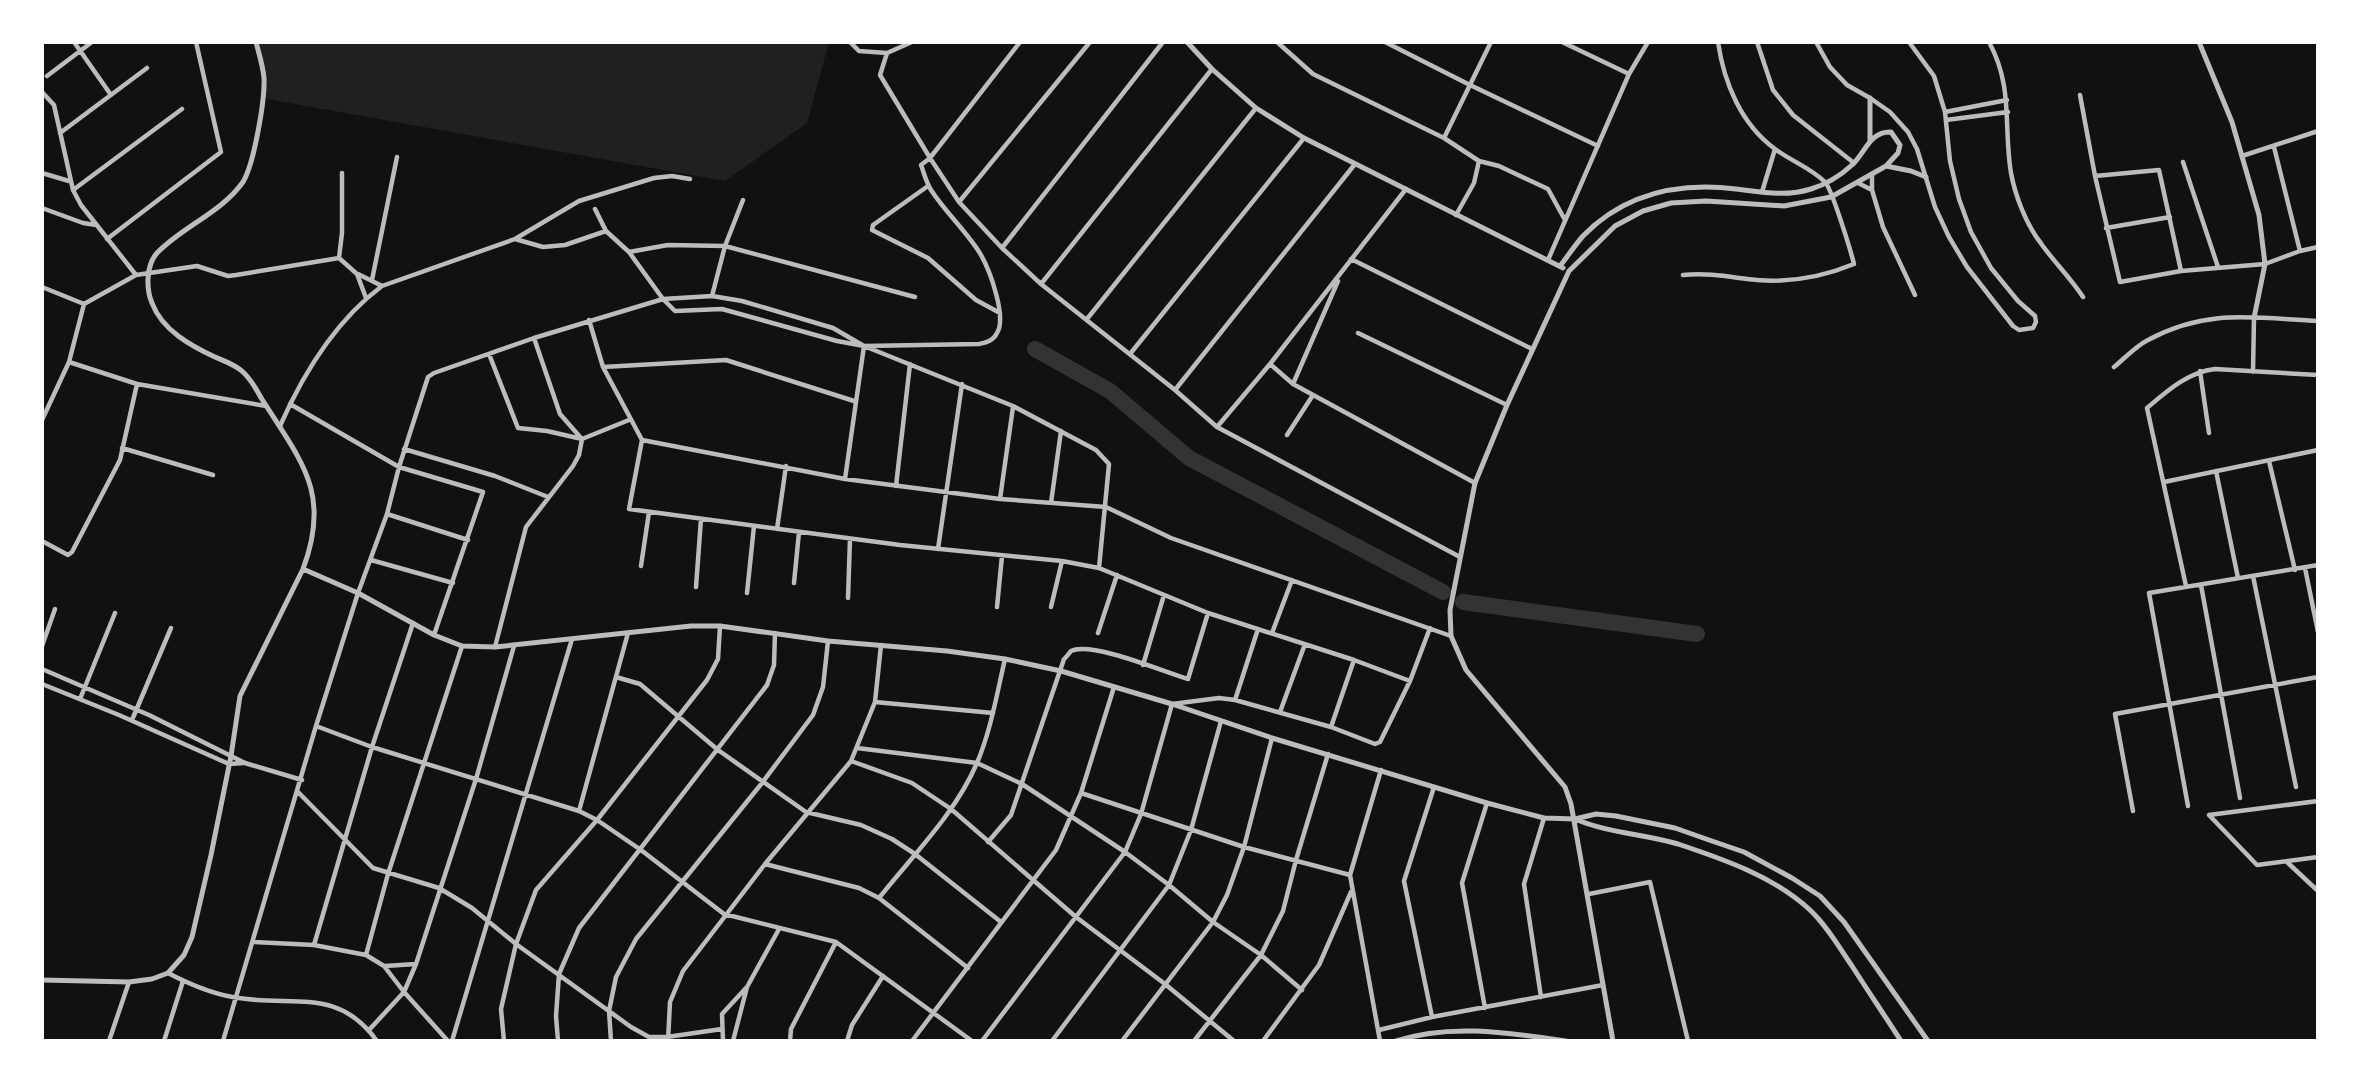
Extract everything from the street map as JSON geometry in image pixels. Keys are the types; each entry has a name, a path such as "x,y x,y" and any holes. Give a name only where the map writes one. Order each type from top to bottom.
{"street":[{"path":"74,42 111,95"},
{"path":"47,76 92,42"},
{"path":"107,239 221,152 197,42"},
{"path":"42,980 129,982 152,979 167,973 184,955 192,937 231,756 240,696 310,550 315,524 310,480 280,426 243,372 197,349 167,326 152,303 148,274 156,254 230,198 244,179 255,145 264,96 264,76 256,42"},
{"path":"850,42 859,51 887,53 912,42"},
{"path":"223,1041 316,726 358,593 387,514 398,467 428,377 534,338 663,299 712,296 742,301 833,328 864,346 979,344 991,341 999,331 1001,313 981,255 928,186 921,165 930,158 1020,42"},
{"path":"959,202 1090,42"},
{"path":"1002,248 1163,42"},
{"path":"1187,42 1212,69 1256,108 1304,138 1569,271"},
{"path":"1277,42 1313,74 1444,138 1479,161 1499,166 1548,189 1565,220"},
{"path":"1385,42 1598,146"},
{"path":"1444,138 1491,42"},
{"path":"1562,42 1629,74"},
{"path":"1548,261 1629,74 1648,42"},
{"path":"1683,275 1723,274 1747,279 1798,280 1828,274 1854,264 1827,184 1800,163 1775,149 1756,130 1735,100 1717,42"},
{"path":"1757,42 1773,90 1793,115 1854,163"},
{"path":"1816,42 1830,67 1847,85 1890,112 1908,132 1917,149 1935,207 1967,267 2013,326 2019,330 2033,328 2035,316 2018,302 1991,268 1971,232 1959,199 1945,112 1934,76 1909,42"},
{"path":"1989,42 1998,58 2007,100 2011,175 2021,204 2038,240 2083,296"},
{"path":"2199,42 2232,122 2259,215 2265,264 2254,318 2253,372"},
{"path":"887,53 880,75 959,202 1002,248 1041,284 1175,390 1217,428 1460,556"},
{"path":"61,133 147,68"},
{"path":"1041,284 1212,69"},
{"path":"42,92 54,105 69,181 80,205 136,275"},
{"path":"2080,95 2106,228 2120,282 2181,271 2265,264 2318,247"},
{"path":"1870,98 1870,141"},
{"path":"1945,112 2007,100"},
{"path":"1087,319 1256,108"},
{"path":"73,190 182,109"},
{"path":"1946,120 2008,112"},
{"path":"2242,156 2318,131"},
{"path":"1560,266 1583,237 1605,217 1627,203 1655,192 1679,187 1708,186 1762,192 1802,192 1827,184 1854,163 1870,141 1887,132 1897,139 1900,145 1898,153 1886,166 1832,197 1784,206 1706,201 1671,203 1643,211 1615,226 1569,271 1507,405 1475,483 1450,610 1451,636 1466,670 1565,787 1575,819 1613,1041"},
{"path":"1130,354 1304,138"},
{"path":"2274,147 2300,251"},
{"path":"1762,192 1775,149"},
{"path":"372,280 397,157"},
{"path":"1457,215 1474,183 1479,161"},
{"path":"2183,163 2218,267"},
{"path":"1175,390 1355,164"},
{"path":"1886,166 1926,177"},
{"path":"2095,176 2159,170 2181,271"},
{"path":"42,173 69,181"},
{"path":"338,258 342,233 342,173"},
{"path":"1872,174 1871,190 1892,249 1915,295"},
{"path":"280,426 290,404 336,330 366,298 382,286 515,239 579,201 654,178 672,176 690,179"},
{"path":"1858,183 1871,190"},
{"path":"928,186 873,226 872,230 928,258 976,300 1001,313"},
{"path":"1293,384 1342,274 1406,189"},
{"path":"712,296 724,246 743,200"},
{"path":"42,208 96,225"},
{"path":"595,209 606,231 629,251 663,299 675,311 722,310 864,346 962,383 1013,406 1096,450 1109,464 1099,568"},
{"path":"2106,228 2170,217"},
{"path":"515,239 543,247 565,245 606,231"},
{"path":"629,251 668,244 724,246 915,297"},
{"path":"42,420 69,362 84,304 136,275 197,266 228,276 338,258 357,274 382,286"},
{"path":"1351,259 1532,349"},
{"path":"357,274 366,298"},
{"path":"1217,428 1342,274"},
{"path":"42,287 84,304"},
{"path":"722,310 727,299"},
{"path":"2114,367 2146,341 2179,327 2212,318 2232,316 2318,321"},
{"path":"589,320 603,367 642,440 629,509 777,530 1062,561 1099,568 1208,613 1410,681"},
{"path":"1359,333 1507,405"},
{"path":"534,338 560,414 582,439"},
{"path":"845,478 864,346"},
{"path":"489,354 518,428 582,439 629,420"},
{"path":"603,367 726,360 854,401"},
{"path":"69,362 138,384 266,406"},
{"path":"896,486 910,363"},
{"path":"1270,364 1293,384 1475,483"},
{"path":"2186,586 2147,408 2169,389 2200,371 2214,369 2318,375"},
{"path":"2200,371 2209,433"},
{"path":"938,549 962,383"},
{"path":"42,541 68,555 72,552 120,460 138,384"},
{"path":"1287,435 1313,395"},
{"path":"290,404 398,467 483,492 433,635"},
{"path":"1000,499 1013,406"},
{"path":"1051,503 1061,431"},
{"path":"495,647 526,527 573,466 579,455 582,439"},
{"path":"642,440 896,486 1000,499 1106,507 1171,538 1451,636"},
{"path":"122,448 213,475"},
{"path":"404,449 495,476 548,497"},
{"path":"2164,482 2318,450"},
{"path":"2269,461 2295,570"},
{"path":"777,530 786,466"},
{"path":"2216,471 2238,578"},
{"path":"641,566 649,512"},
{"path":"387,514 468,540"},
{"path":"696,587 701,519"},
{"path":"747,593 754,526"},
{"path":"794,583 799,532"},
{"path":"848,598 850,538"},
{"path":"997,607 1002,556"},
{"path":"372,560 453,583"},
{"path":"1051,607 1062,561"},
{"path":"2188,806 2149,593 2318,565"},
{"path":"2305,568 2318,632"},
{"path":"303,569 358,593 433,635 462,646 514,646 691,626 720,626 1005,659 1060,671 1172,704 1272,738 1544,818 1575,819 1596,814 1675,828 1744,852 1820,896 1844,922 1928,1041"},
{"path":"1098,633 1117,575"},
{"path":"2253,576 2296,787"},
{"path":"1272,633 1292,580"},
{"path":"2201,585 2240,798"},
{"path":"1143,665 1164,595"},
{"path":"42,646 55,609"},
{"path":"80,699 115,613"},
{"path":"988,842 1011,815 1064,659 1071,652 1085,649 1109,652 1188,679 1208,613"},
{"path":"314,945 372,747 413,623"},
{"path":"504,1041 501,1009 516,944 536,891 597,820 707,680 718,659 720,626"},
{"path":"132,720 171,628"},
{"path":"1172,704 1219,698 1236,700 1331,727 1374,744 1384,738 1390,726 1430,628"},
{"path":"1236,700 1258,629"},
{"path":"579,811 628,633"},
{"path":"558,1041 556,1016 559,974 579,928 767,685 774,665 775,633"},
{"path":"450,1041 572,639"},
{"path":"611,1041 610,1011 616,977 636,939 813,716 823,687 828,640"},
{"path":"1280,712 1305,644"},
{"path":"668,1039 670,1002 683,971 806,812 851,761 875,702 881,645"},
{"path":"366,955 388,874 462,646"},
{"path":"369,1030 404,992 416,964 514,646"},
{"path":"879,898 951,809 977,763 993,713 1005,659"},
{"path":"1331,727 1354,660"},
{"path":"42,668 137,710 245,763 302,780"},
{"path":"616,677 640,684 718,750 806,812 861,825 915,853 1000,922"},
{"path":"2133,811 2115,714 2318,677"},
{"path":"42,684 132,720 229,764 245,763"},
{"path":"912,1041 1056,850 1072,816 1114,687"},
{"path":"875,702 993,713"},
{"path":"982,1041 1125,852 1141,814 1172,704"},
{"path":"1052,1041 1169,885 1191,830 1221,721"},
{"path":"316,726 423,764 579,811 641,849 724,915 836,942 969,1040"},
{"path":"1122,1041 1213,922 1227,895 1244,847 1272,738"},
{"path":"858,748 977,763 1022,784 1125,852 1213,922 1261,955 1302,990"},
{"path":"1194,1041 1261,955 1283,911 1328,754"},
{"path":"851,761 912,783 951,809 1076,917 1165,984 1234,1041"},
{"path":"1380,1041 1350,875 1381,770"},
{"path":"1432,1017 1404,881 1434,787"},
{"path":"298,792 373,868 439,888 487,918 516,944 631,1027 649,1037 668,1039 722,1030"},
{"path":"1080,793 1244,847 1350,875"},
{"path":"2318,801 2209,815 2257,865 2318,857"},
{"path":"1485,1008 1462,883 1487,803"},
{"path":"1541,997 1524,884 1544,818"},
{"path":"1575,819 1595,828 1671,842 1704,853 1740,867 1785,892 1810,910 1830,934 1901,1041"},
{"path":"2287,862 2318,891"},
{"path":"765,864 859,888 879,898 968,968"},
{"path":"1588,894 1650,882 1688,1041"},
{"path":"1263,1041 1319,965 1352,892"},
{"path":"733,1041 747,988 779,929"},
{"path":"254,942 314,945 366,955 384,966 404,992 450,1041"},
{"path":"790,1041 791,1029 836,942"},
{"path":"384,966 416,964"},
{"path":"167,973 183,981 237,998 329,1004 345,1010 369,1030 376,1041"},
{"path":"847,1041 852,1025 883,976"},
{"path":"164,1041 183,981"},
{"path":"109,1041 129,982"},
{"path":"1379,1030 1432,1017 1603,985"},
{"path":"723,1041 722,1014 747,988"},
{"path":"1396,1041 1443,1030 1487,1031 1566,1041"}],"shaded area":[{"path":"255,42 829,42 807,123 725,181 267,99"}],"waterway":[{"path":"1035,349 1110,391 1189,458 1443,592"},
{"path":"1463,602 1697,634"}]}
